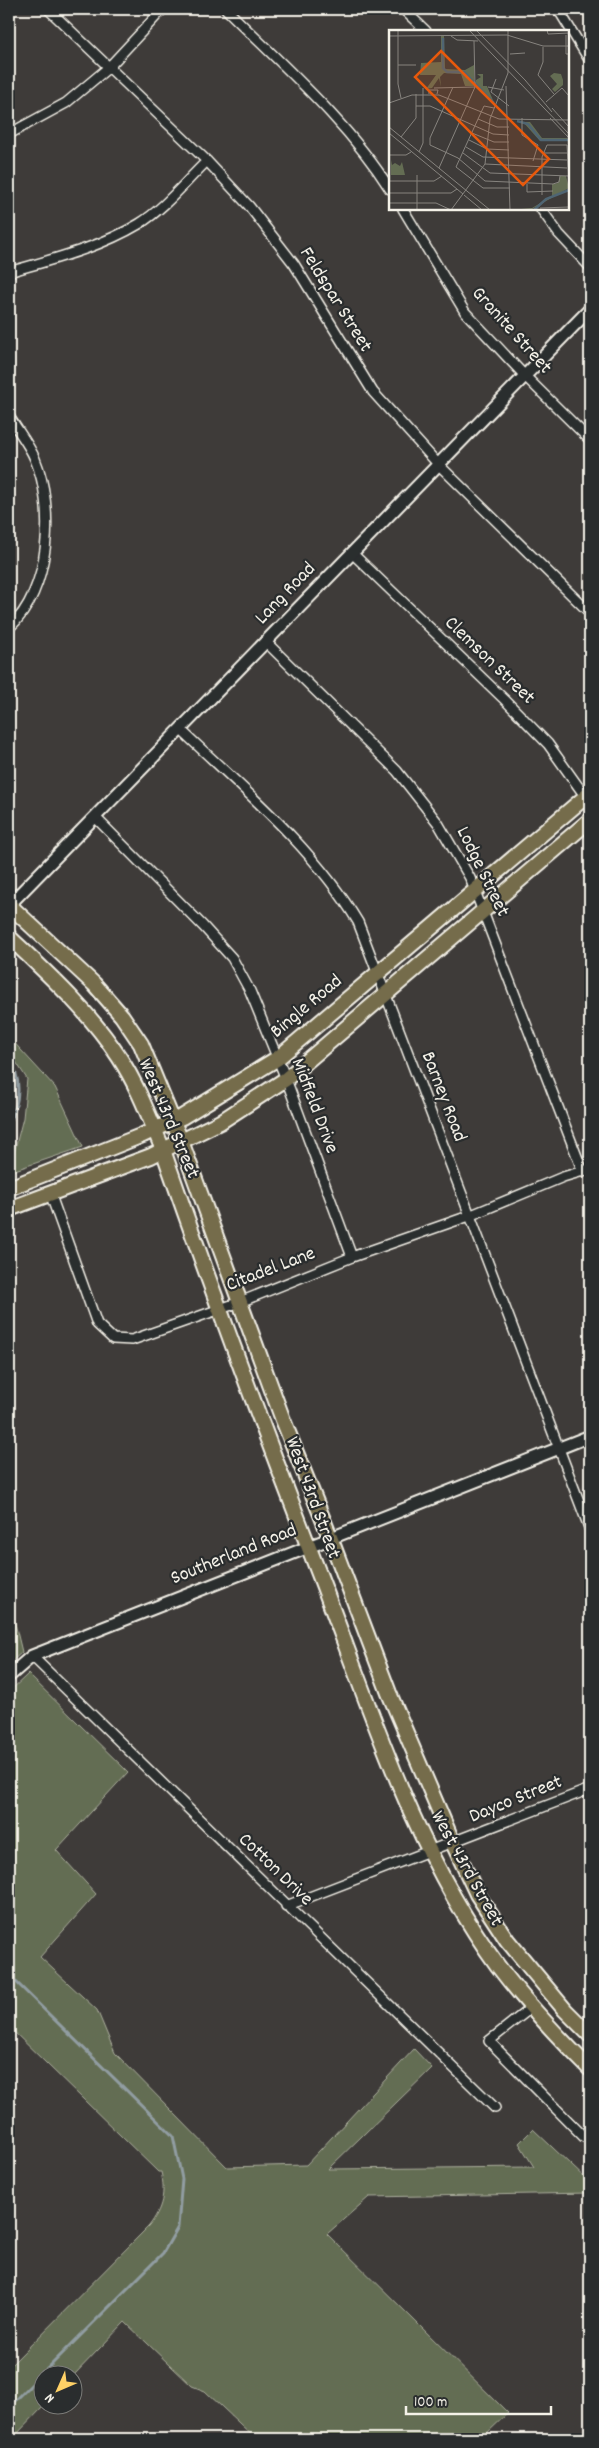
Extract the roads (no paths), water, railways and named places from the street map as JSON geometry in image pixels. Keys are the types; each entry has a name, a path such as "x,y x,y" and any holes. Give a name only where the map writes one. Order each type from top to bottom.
{"main road":[{"name":"Bingle Road","path":"10,1188 173,1121 208,1102 278,1058 475,891 589,798"},
{"name":"Bingle Road","path":"13,1208 162,1150 220,1122 286,1079 386,996 590,820"},
{"name":"West 43rd Street","path":"9,905 94,984 122,1016 141,1044 181,1141 283,1420 330,1536 389,1693 452,1844 477,1894 507,1940 565,2010 590,2035"},
{"name":"West 43rd Street","path":"9,937 76,1001 119,1056 136,1086 162,1150 369,1704 404,1794 430,1852 455,1899 498,1965 547,2026 590,2069"},
{"path":"76,1001 94,984"},
{"path":"264,1426 283,1420"},
{"path":"369,1704 389,1693"},
{"path":"547,2026 565,2010"}],"street":[{"name":"Feldspar Street","path":"48,9 206,161 249,206 294,264 373,392 438,464 590,613"},
{"path":"9,134 66,103 108,68 163,9"},
{"path":"226,9 321,103 364,151 389,188"},
{"path":"403,9 425,30"},
{"path":"558,9 590,61"},
{"path":"9,272 66,255 109,239 139,224 158,209 206,161"},
{"name":"Granite Street","path":"404,210 465,312 525,376 590,440"},
{"path":"542,210 559,234 590,267"},
{"name":"Lang Road","path":"9,905 590,309"},
{"path":"9,416 35,458 46,496 48,535 34,590 25,608 9,628"},
{"name":"Clemson Street","path":"352,553 498,693 548,744 589,798"},
{"name":"Lodge Street","path":"266,642 397,771 438,823 475,891 587,1170"},
{"name":"Barney Road","path":"180,729 328,876 358,922 590,1530"},
{"name":"Midfield Drive","path":"95,817 203,926 232,958 250,991 278,1058 352,1258"},
{"name":"Citadel Lane","path":"50,1193 97,1324 113,1339 132,1340 240,1302 587,1170"},
{"name":"Southerland Road","path":"9,1676 32,1656 330,1536 590,1436"},
{"name":"Cotton Drive","path":"32,1656 495,2108"},
{"name":"Dayco Street","path":"286,1906 452,1844 590,1789"},
{"path":"532,2007 490,2041 584,2137 590,2131"}],"waterway":[{"path":"9,1058 18,1082 17,1099 9,1123"},
{"path":"9,1975 173,2136 182,2179 178,2227 163,2253 9,2407"}]}
